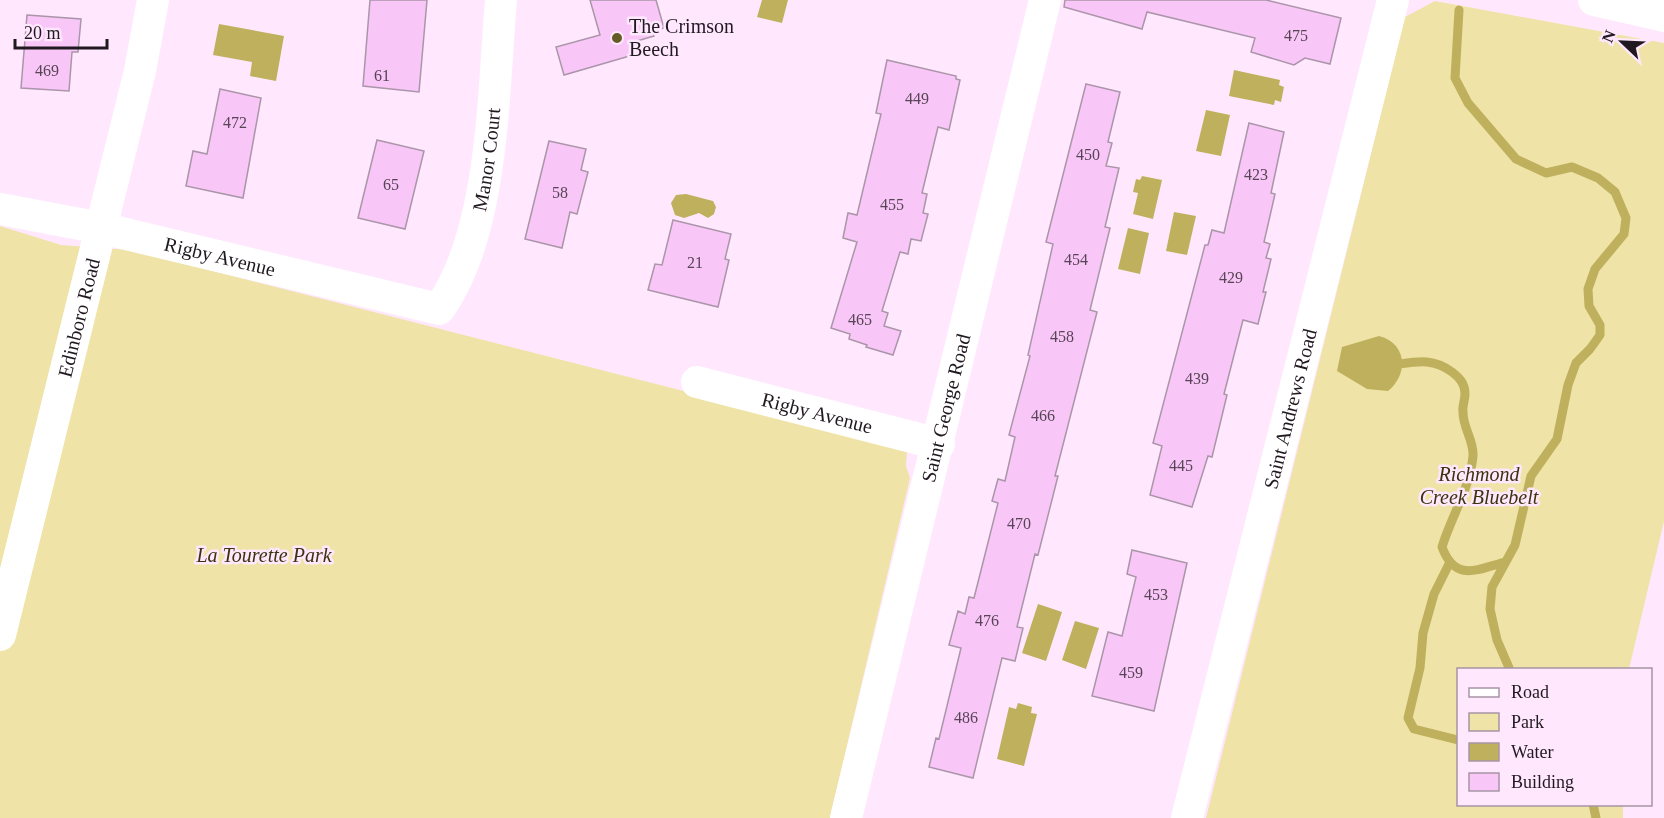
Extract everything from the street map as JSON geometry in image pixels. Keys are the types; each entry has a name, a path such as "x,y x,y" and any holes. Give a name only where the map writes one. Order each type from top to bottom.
{"street":[{"name":"Edinboro Road","path":"0,635 140,71 153,0"},
{"name":"Manor Court","path":"439,309 448,296 464,261 481,197 501,0"},
{"name":"Saint George Road","path":"846,818 939,444 1045,0"},
{"name":"Saint Andrews Road","path":"1187,818 1393,0"},
{"path":"1594,0 1664,16"},
{"name":"Rigby Avenue","path":"0,209 100,228 439,309"},
{"name":"Rigby Avenue","path":"697,382 939,444"}],"green space":[{"name":"Richmond Creek Bluebelt","path":"1435,1 1664,43 1664,521 1629,668 1457,668 1457,806 1623,806 1623,818 1206,818 1405,17"},
{"name":"La Tourette Park","path":"0,226 61,245 130,250 900,446 907,452 906,466 910,478 830,818 0,818"}],"water":[{"path":"762,0 788,0 782,23 757,17"},
{"path":"219,24 284,36 276,81 250,76 252,62 213,55"},
{"path":"1234,70 1280,80 1279,85 1284,87 1281,102 1275,100 1274,105 1229,96"},
{"path":"1206,110 1230,115 1221,156 1196,151"},
{"path":"1142,176 1162,180 1153,219 1133,214 1138,193 1133,192 1136,179 1140,180"},
{"path":"686,194 713,201 716,207 714,214 708,218 699,213 684,218 675,215 671,203 676,195"},
{"path":"1174,212 1196,216 1187,255 1166,251"},
{"path":"1128,228 1149,233 1140,274 1118,269"},
{"path":"1379,336 1395,345 1402,360 1399,376 1388,391 1367,389 1337,371 1342,347"},
{"path":"1038,604 1062,612 1046,661 1022,653"},
{"path":"1075,621 1099,628 1086,669 1062,660"},
{"path":"1018,703 1032,707 1031,713 1037,714 1024,766 997,759 1009,707 1016,709"}],"building":[{"path":"370,0 427,0 419,92 363,86"},
{"name":"The Crimson Beech","path":"590,0 656,0 664,28 652,31 654,36 637,41 640,53 564,75 556,47 600,35"},
{"path":"1065,0 1266,0 1341,18 1330,64 1305,58 1294,65 1251,52 1255,38 1147,12 1142,29 1064,7"},
{"path":"27,15 81,19 78,52 72,52 69,91 21,88"},
{"path":"887,60 956,76 956,79 960,80 949,130 938,127 922,193 927,194 923,213 928,214 921,241 911,239 908,254 900,252 882,311 888,313 884,326 901,331 893,355 866,347 867,345 849,339 850,334 831,328 857,242 843,238 848,213 857,215 881,114 876,113"},
{"path":"1086,84 1120,92 1108,142 1112,143 1106,166 1119,168 1105,227 1110,228 1090,310 1097,312 1055,476 1058,476 1038,555 1035,554 1017,627 1023,628 1015,661 1002,658 973,778 929,767 936,738 939,739 961,648 949,645 958,611 965,614 969,597 974,598 998,503 992,501 998,479 1005,481 1015,437 1009,435 1030,356 1028,355 1053,244 1046,242"},
{"path":"220,89 261,98 243,198 186,186 193,151 207,154"},
{"path":"1249,123 1284,132 1271,193 1275,194 1264,242 1270,244 1266,258 1271,259 1258,324 1243,320 1224,394 1227,395 1212,457 1208,456 1192,507 1150,495 1162,446 1153,443 1205,245 1208,245 1212,230 1224,233"},
{"path":"377,140 424,151 405,229 358,218"},
{"path":"549,141 586,149 581,170 588,172 577,214 570,212 562,248 525,239"},
{"path":"673,220 731,234 725,259 729,260 718,307 648,290 655,264 662,265"},
{"path":"1132,550 1187,563 1154,711 1092,696 1108,632 1122,636 1136,577 1127,574"}],"waterway":[{"path":"1459,10 1455,78 1468,103 1516,159 1546,173 1572,167 1598,178 1615,192 1626,218 1624,234 1595,269 1588,289 1589,306 1600,325 1600,335 1576,363 1568,385 1557,439 1531,476 1515,545 1492,587 1490,609 1497,640 1509,668"},
{"path":"1392,365 1430,362 1445,367 1462,382 1465,394 1463,418 1472,445 1473,456 1468,480 1442,547 1453,565 1468,571 1505,562"},
{"path":"1450,562 1434,594 1423,633 1420,668 1408,718 1414,729 1457,740"},
{"path":"1593,806 1596,818"}],"place":[{"name":"The Crimson Beech","path":"617,38"}]}
